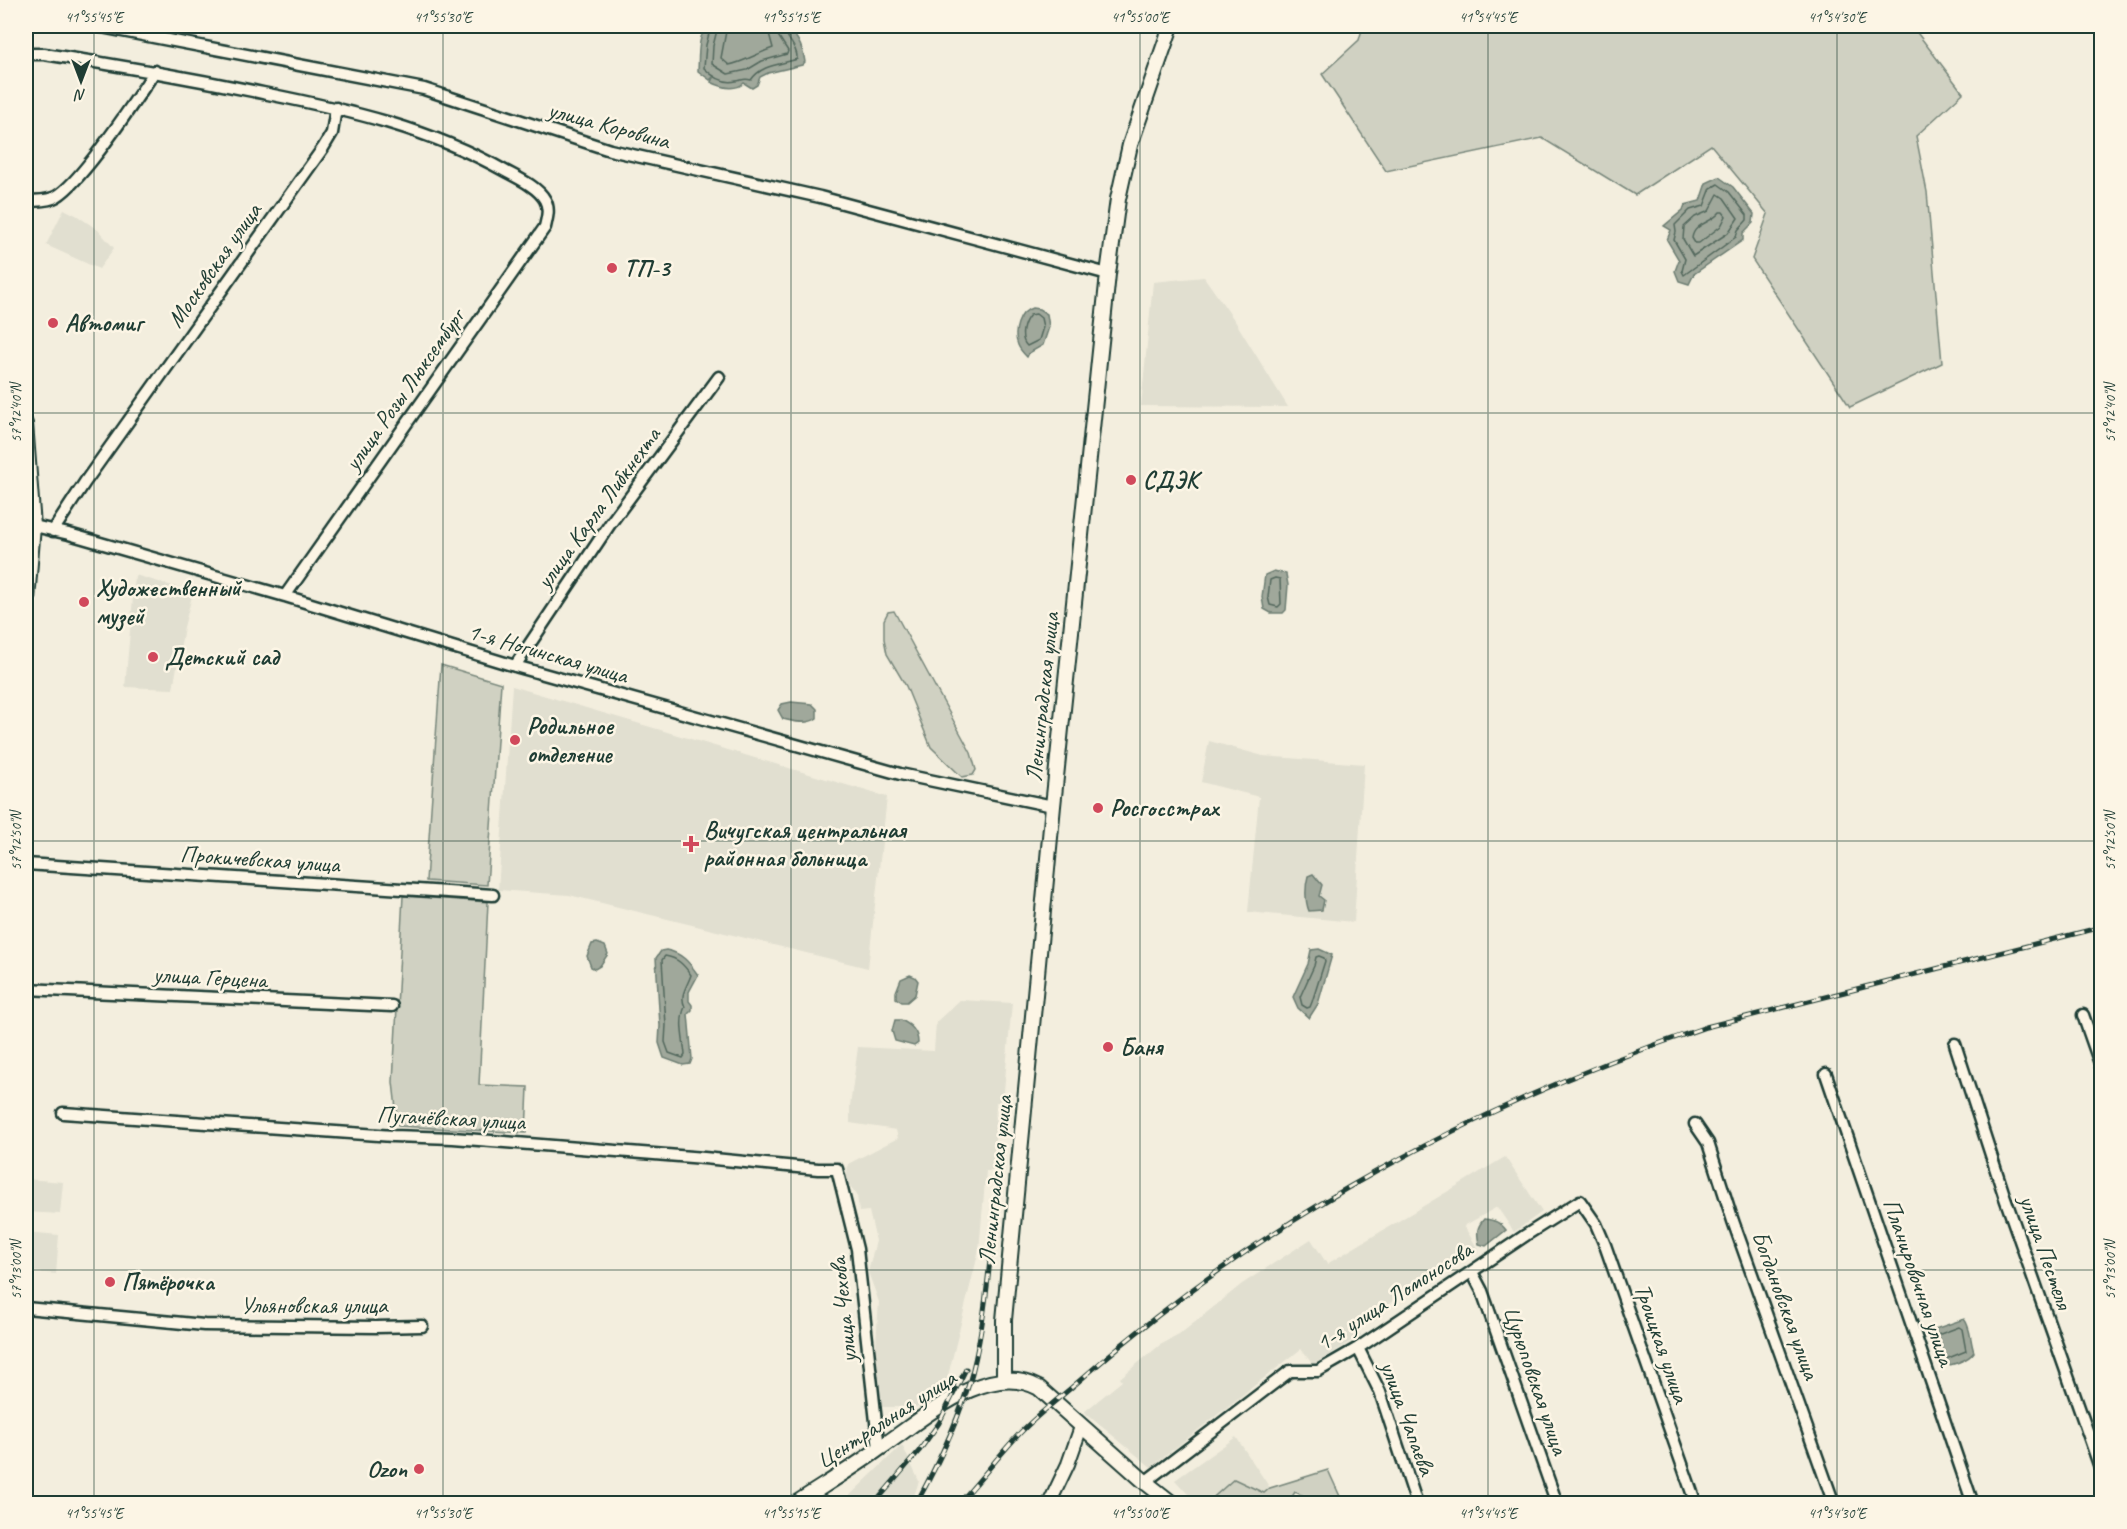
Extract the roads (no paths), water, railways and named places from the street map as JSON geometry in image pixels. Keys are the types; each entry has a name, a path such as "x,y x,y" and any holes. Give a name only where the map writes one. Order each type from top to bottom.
{"main road":[{"name":"Ленинградская улица","path":"1004,1380 1004,1320 1053,806 1108,274 1118,199 1130,145 1171,26"},
{"path":"1004,1380 1029,1382 1039,1388 1145,1482 1173,1503"},
{"name":"Центральная улица","path":"795,1503 879,1449 951,1398 989,1383 1004,1380"}],"street":[{"name":"улица Коровина","path":"96,26 423,89 610,150 820,197 1108,274"},
{"path":"26,54 44,54 155,71 336,108"},
{"path":"26,201 54,198 69,187 118,126 155,71"},
{"name":"улица Розы Люксембург","path":"285,596 545,227 548,206 538,192 469,152 412,129 336,108"},
{"name":"Московская улица","path":"53,531 323,148 332,133 336,108"},
{"name":"улица Карла Либкнехта","path":"515,666 610,524 719,377"},
{"path":"26,423 33,526 29,548 26,624"},
{"name":"1-я Ногинская улица","path":"33,526 69,534 285,596 515,666 900,774 1053,806"},
{"name":"Прокичевская улица","path":"26,864 493,895"},
{"name":"улица Герцена","path":"26,989 392,1006"},
{"path":"2083,1015 2102,1069"},
{"name":"улица Пестеля","path":"1956,1044 2004,1195 2102,1473"},
{"name":"Планировочная улица","path":"1826,1074 1973,1503"},
{"name":"Пугачёвская улица","path":"63,1113 393,1136 453,1138 837,1169"},
{"name":"Богдановская улица","path":"1695,1124 1708,1143 1733,1221 1834,1503"},
{"name":"улица Чехова","path":"837,1169 857,1249 879,1449"},
{"name":"1-я улица Ломоносова","path":"1145,1482 1290,1371 1318,1371 1358,1348 1580,1201"},
{"name":"Троицкая улица","path":"1580,1201 1596,1224 1605,1245 1696,1503"},
{"name":"Цурюповская улица","path":"1472,1272 1482,1291 1557,1503"},
{"name":"Ульяновская улица","path":"26,1308 204,1325 422,1326"},
{"name":"улица Чапаева","path":"1358,1348 1380,1392 1417,1503"},
{"path":"1048,1503 1068,1464 1082,1427"}],"water":[{"path":"708,26 783,26 792,32 798,41 805,62 802,65 768,73 760,77 757,85 752,88 744,83 732,88 719,85 711,82 714,76 710,80 698,71 700,41"},
{"path":"1719,177 1733,187 1754,214 1753,223 1743,233 1743,240 1694,274 1689,284 1679,281 1675,271 1679,260 1667,240 1671,230 1664,226 1683,210 1685,205 1700,201 1706,183"},
{"path":"1032,308 1047,314 1049,327 1043,345 1029,353 1027,357 1018,345 1016,335 1020,318"},
{"path":"1274,571 1286,574 1288,585 1286,610 1283,613 1271,613 1264,609 1262,597 1265,575"},
{"path":"791,702 812,704 817,709 817,718 805,722 783,719 778,710 782,704"},
{"path":"1313,874 1322,885 1319,896 1324,900 1322,910 1309,911 1306,885 1308,876"},
{"path":"592,944 605,946 608,954 600,966 595,969 591,967 587,956"},
{"path":"1319,949 1332,955 1318,1004 1309,1018 1298,1008 1293,997 1308,964 1311,950"},
{"path":"666,950 685,959 698,975 689,992 689,1001 692,1005 692,1010 688,1014 692,1059 690,1064 683,1065 664,1058 659,1043 656,958 661,951"},
{"path":"910,975 918,981 915,995 907,1002 902,1002 896,998 896,992 901,979"},
{"path":"895,1020 901,1020 911,1026 917,1035 918,1043 914,1046 895,1041 892,1031"},
{"path":"1484,1219 1496,1222 1506,1230 1486,1246 1479,1244 1478,1237 1478,1228"},
{"path":"1964,1319 1974,1352 1959,1362 1941,1366 1930,1341 1929,1331"}],"railway":[{"path":"958,1504 1031,1422 1155,1318 1227,1265 1302,1215 1379,1170 1458,1129 1539,1091 1622,1057 1706,1027 2102,927"},
{"path":"916,1504 948,1440 972,1373 983,1320 993,1231"},
{"path":"874,1504 919,1451 939,1423 966,1369"}],"place":[{"name":"ТП-3","path":"612,268"},
{"name":"Автомиг","path":"53,323"},
{"name":"СДЭК","path":"1131,480"},
{"name":"Художественный музей","path":"84,602"},
{"name":"Детский сад","path":"153,657"},
{"name":"Родильное отделение","path":"515,740"},
{"name":"Росгосстрах","path":"1098,808"},
{"name":"Вичугская центральная районная больница","path":"691,844"},
{"name":"Баня","path":"1108,1047"},
{"name":"Пятёрочка","path":"110,1282"},
{"name":"Ozon","path":"419,1469"}]}
